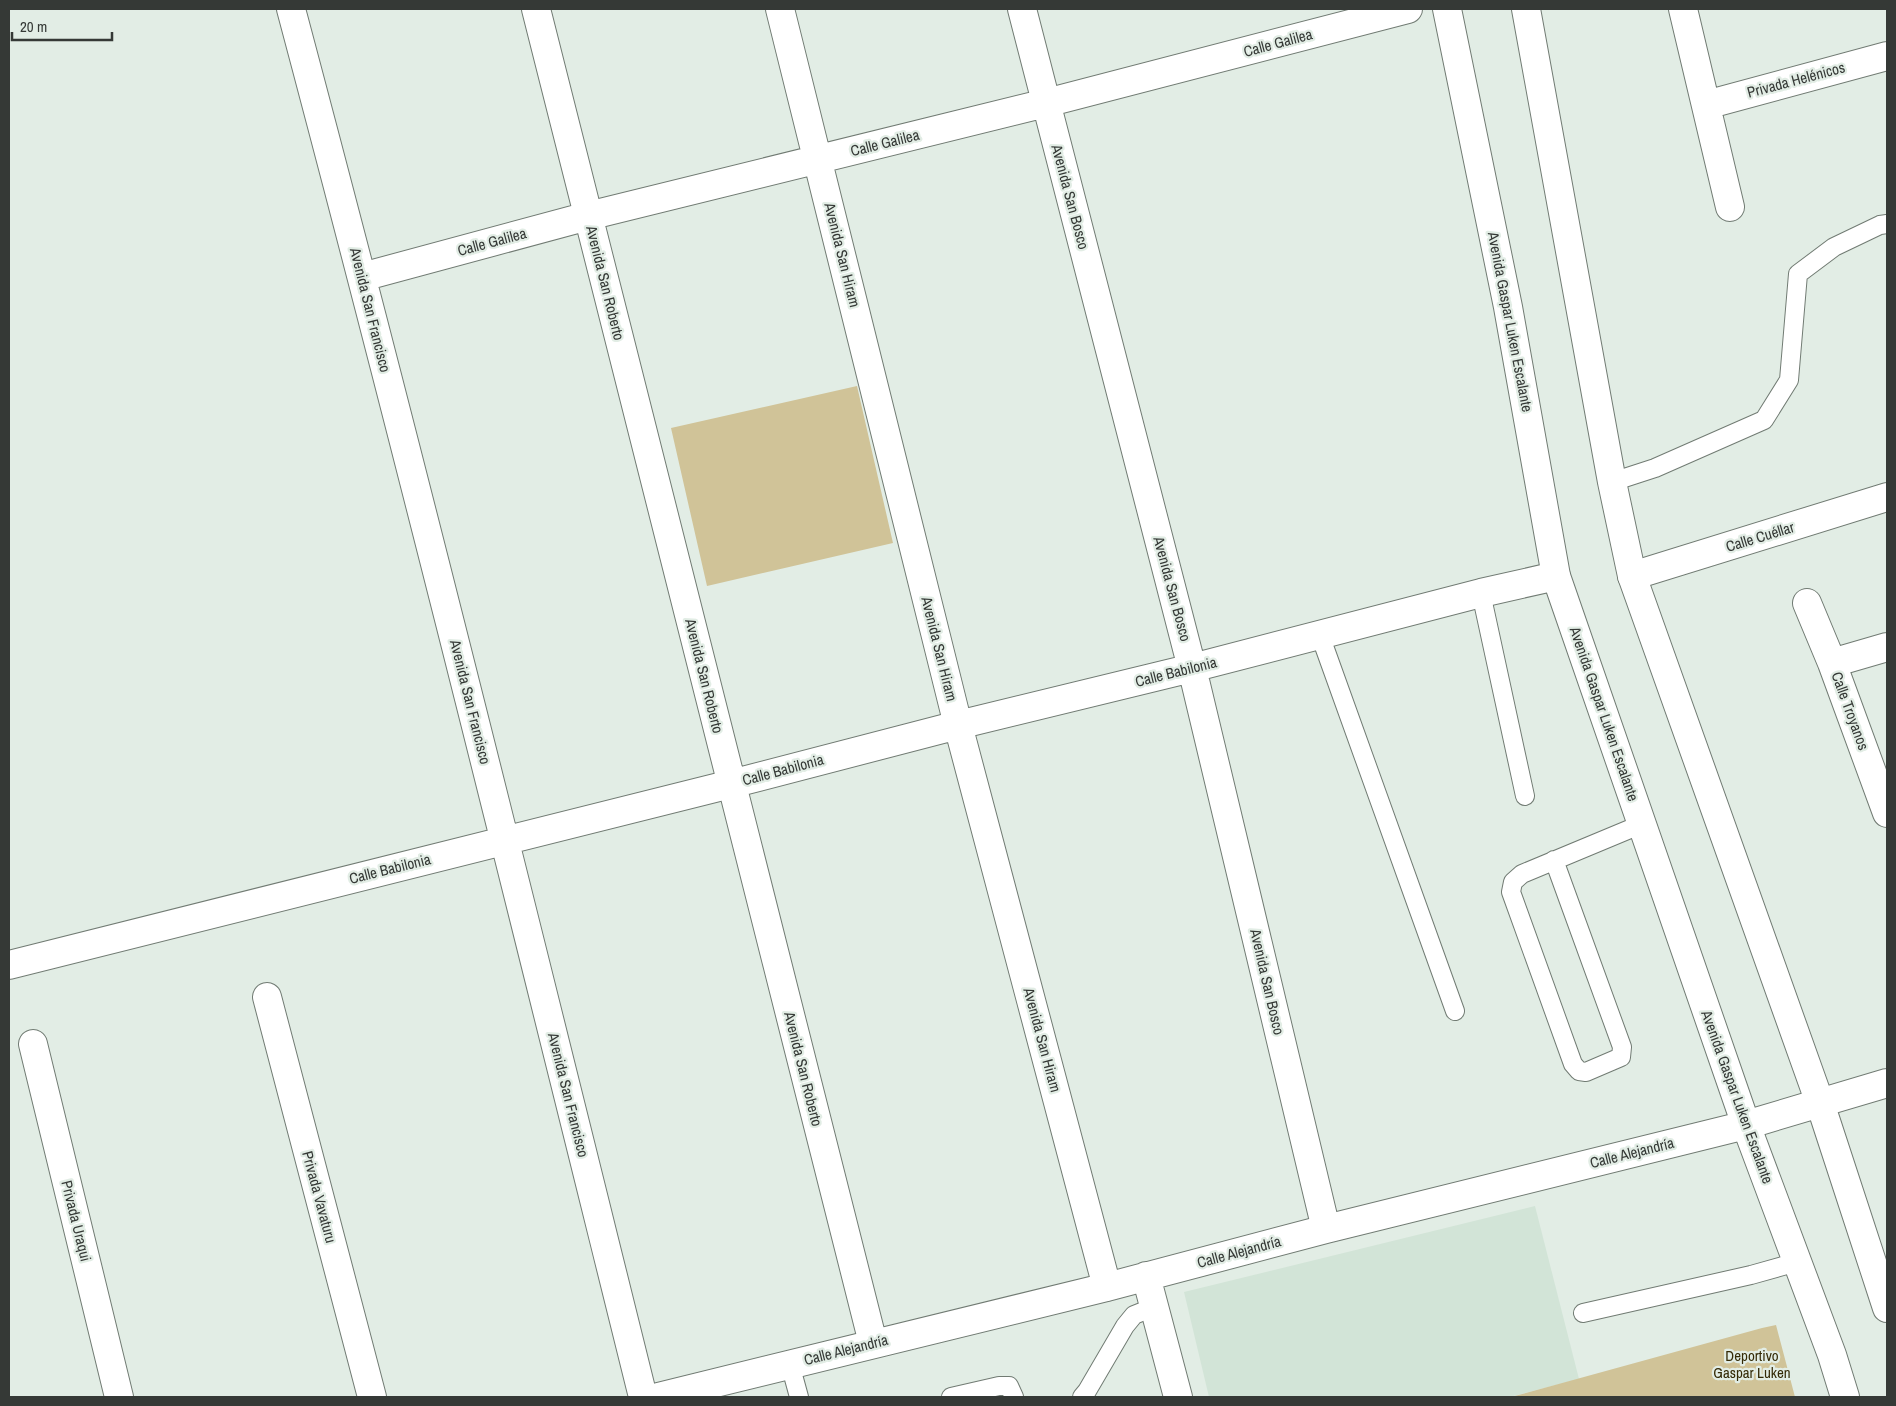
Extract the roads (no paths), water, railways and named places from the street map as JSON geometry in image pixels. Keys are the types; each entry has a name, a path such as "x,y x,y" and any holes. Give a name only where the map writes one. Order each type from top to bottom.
{"street":[{"name":"Avenida San Francisco","path":"291,9 362,277 505,840 643,1397"},
{"name":"Avenida San Roberto","path":"536,9 873,1343"},
{"name":"Avenida San Hiram","path":"780,9 958,725 1107,1286"},
{"name":"Avenida San Bosco","path":"1022,9 1192,668 1326,1229"},
{"name":"Calle Galilea","path":"362,277 588,216 1046,103 1408,9"},
{"name":"Avenida Gaspar Luken Escalante","path":"1447,9 1508,307 1556,576 1746,1125 1832,1354 1845,1397"},
{"path":"1526,9 1612,482 1632,576 1820,1103 1887,1308"},
{"path":"1683,9 1730,207"},
{"name":"Privada Helénicos","path":"1706,105 1887,56"},
{"name":"Calle Cuéllar","path":"1632,576 1887,497"},
{"name":"Calle Babilonia","path":"9,965 731,784 958,725 1192,668 1481,593 1556,576"},
{"path":"1807,604 1832,663"},
{"name":"Calle Troyanos","path":"1887,647 1832,663 1887,813"},
{"name":"Privada Vavaturu","path":"267,997 372,1397"},
{"name":"Privada Uraqui","path":"33,1044 119,1397"},
{"name":"Calle Alejandría","path":"658,1397 1746,1125 1887,1083"},
{"path":"1146,1276 1178,1397"}],"lane":[{"path":"1612,482 1655,468 1764,420 1789,380 1798,274 1834,247 1880,225 1887,224"},
{"path":"1481,593 1525,796"},
{"path":"1320,635 1455,1011"},
{"path":"1554,860 1622,1047 1621,1057 1586,1072 1579,1071 1573,1064 1511,892 1513,882 1522,874 1554,860 1642,824"},
{"path":"1583,1313 1751,1275 1797,1262"},
{"path":"1082,1397 1125,1326 1134,1316 1154,1307"},
{"path":"790,1364 799,1397"},
{"path":"951,1397 999,1386 1009,1386 1014,1397"}],"park label":[{"name":"Deportivo Gaspar Luken","path":"1752,1364"}]}
